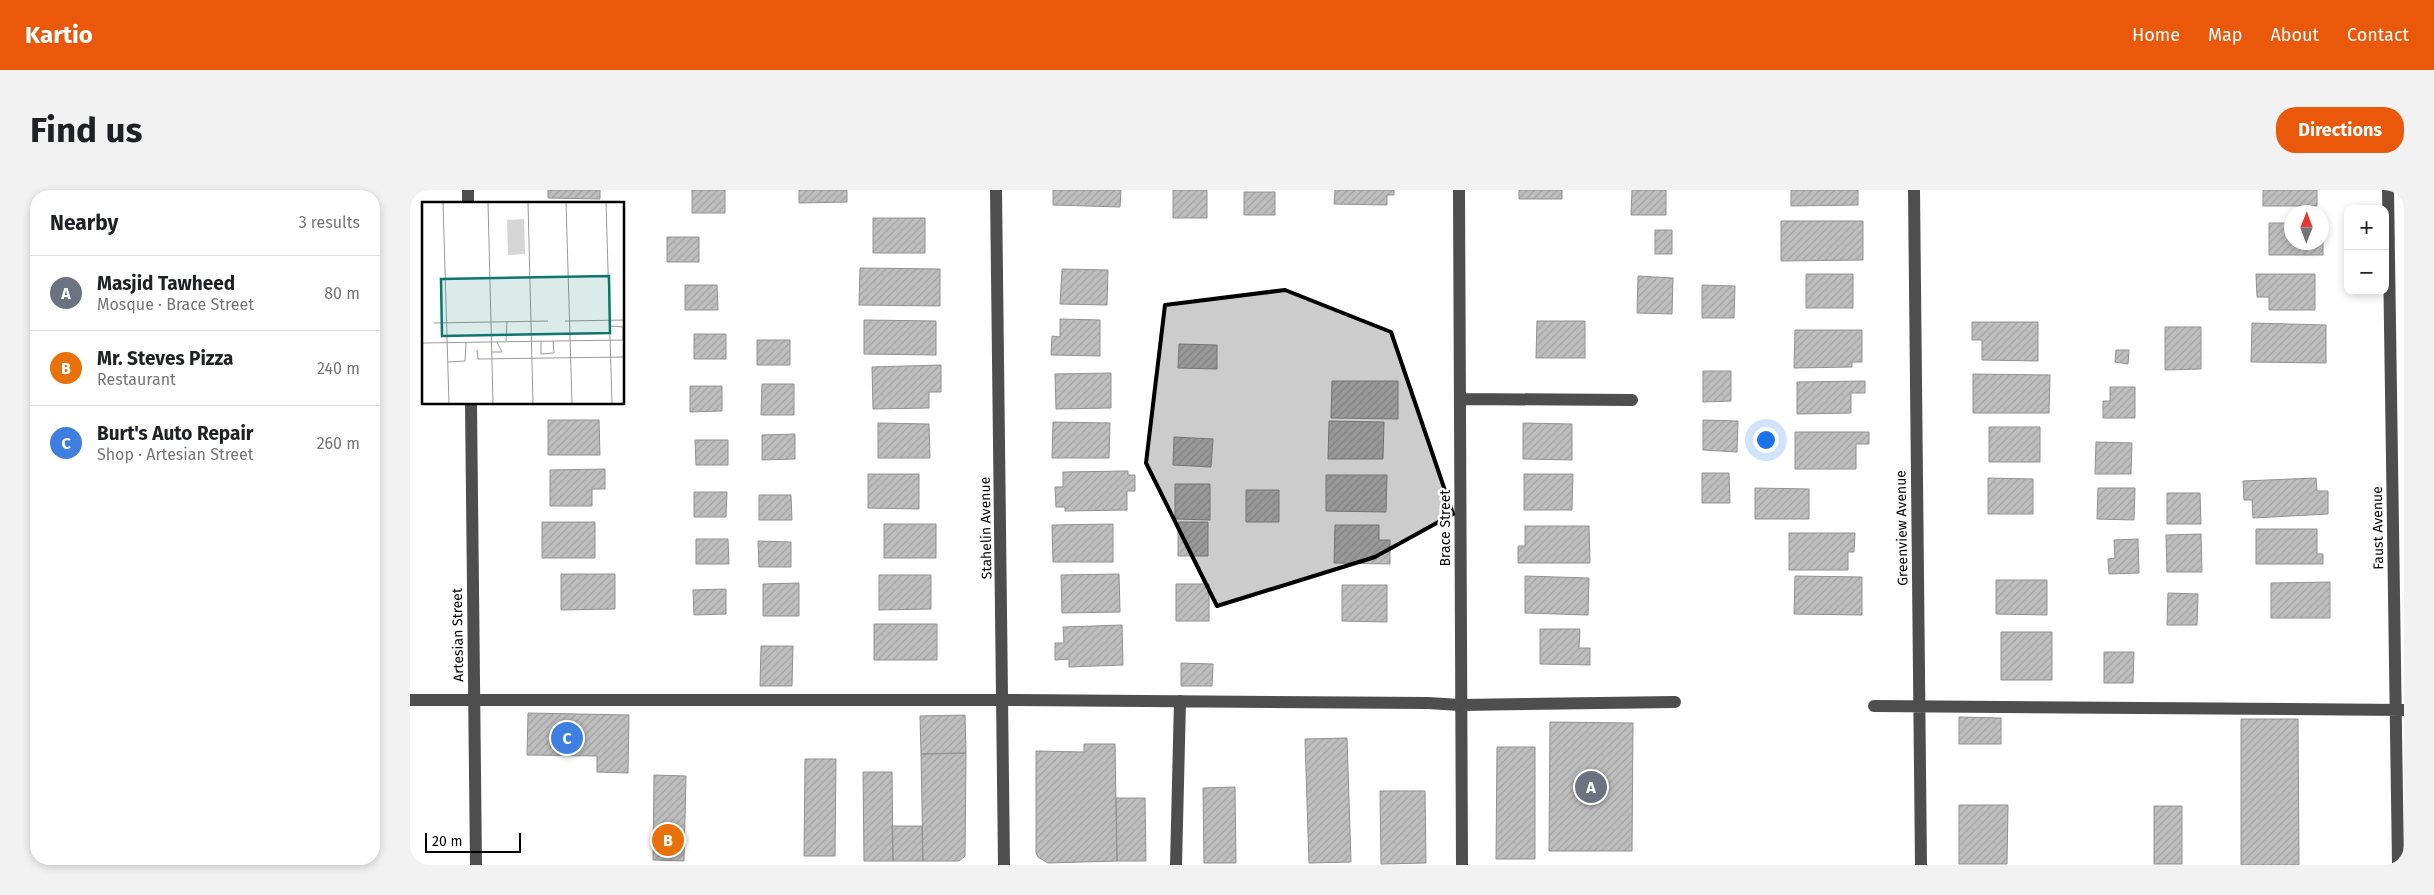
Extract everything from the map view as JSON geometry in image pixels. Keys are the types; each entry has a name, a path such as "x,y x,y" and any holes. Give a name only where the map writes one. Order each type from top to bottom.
{"street":[{"name":"Stahelin Avenue","path":"996,190 1004,700 1004,865"},
{"name":"Brace Street","path":"1458,190 1462,865"},
{"name":"Greenview Avenue","path":"1914,190 1920,865"},
{"name":"Faust Avenue","path":"2388,190 2401,773 2398,865"},
{"path":"1460,399 1632,400"},
{"name":"Artesian Street","path":"471,405 476,865"},
{"path":"410,700 474,702 1004,700 1460,705 1675,702"},
{"path":"1176,865 1180,701"},
{"path":"1874,706 1919,708 2400,710"}],"highlighted area":[{"path":"1285,290 1391,332 1453,514 1375,557 1217,606 1146,463 1165,305"}],"building":[{"path":"548,190 600,190 600,199 548,198"},
{"path":"692,190 725,190 725,213 692,213"},
{"path":"799,190 847,190 847,202 799,203"},
{"path":"1053,190 1121,190 1120,207 1053,205"},
{"path":"1173,190 1207,190 1207,218 1173,218"},
{"path":"1335,190 1394,190 1394,195 1387,195 1387,205 1334,204"},
{"path":"1519,190 1562,190 1562,199 1519,199"},
{"path":"1632,190 1666,190 1666,215 1631,215"},
{"path":"1791,190 1858,190 1858,205 1791,206"},
{"path":"2263,190 2317,190 2317,205 2263,206"},
{"path":"1244,192 1275,192 1275,215 1244,215"},
{"path":"873,218 925,218 925,253 873,253"},
{"path":"1781,221 1863,221 1863,260 1781,261"},
{"path":"2269,223 2284,223 2284,250 2323,250 2323,255 2269,255"},
{"path":"1655,230 1672,230 1672,254 1655,254"},
{"path":"667,237 699,237 699,262 667,262"},
{"path":"860,268 940,269 940,306 859,305"},
{"path":"1062,269 1108,270 1107,305 1060,304"},
{"path":"1806,274 1853,274 1853,308 1806,308"},
{"path":"2256,274 2315,274 2315,310 2269,310 2269,297 2257,297"},
{"path":"1638,276 1673,278 1672,314 1637,313"},
{"path":"685,285 717,285 718,310 685,310"},
{"path":"1702,285 1735,286 1734,318 1702,318"},
{"path":"1060,319 1100,320 1100,356 1051,355 1052,336 1060,337"},
{"path":"864,320 936,321 936,355 864,354"},
{"path":"1537,321 1585,321 1585,358 1536,358"},
{"path":"1972,322 2038,322 2038,361 1982,360 1982,340 1972,340"},
{"path":"2252,323 2326,325 2326,363 2251,362"},
{"path":"2165,327 2201,327 2201,369 2165,370"},
{"path":"1795,330 1862,330 1862,362 1852,362 1852,367 1794,368"},
{"path":"694,334 726,334 726,359 694,359"},
{"path":"757,340 790,340 790,365 757,365"},
{"path":"1179,344 1217,345 1217,369 1178,368"},
{"path":"2116,350 2129,350 2128,364 2115,362"},
{"path":"941,365 941,392 929,392 929,408 873,409 872,367"},
{"path":"1703,371 1731,371 1731,401 1703,402"},
{"path":"1111,373 1111,408 1056,409 1055,374"},
{"path":"1973,374 2050,375 2049,413 1973,413"},
{"path":"1332,381 1398,381 1398,419 1331,418"},
{"path":"1865,381 1865,393 1851,393 1851,413 1797,414 1797,382"},
{"path":"762,384 794,384 794,415 761,415"},
{"path":"690,386 722,386 722,411 690,412"},
{"path":"2110,387 2135,387 2135,418 2103,418 2103,401 2110,401"},
{"path":"548,420 599,420 600,455 548,455"},
{"path":"1703,420 1738,421 1737,452 1703,450"},
{"path":"1329,421 1384,422 1383,459 1328,459"},
{"path":"1053,422 1110,423 1109,458 1052,458"},
{"path":"878,423 929,424 930,458 878,458"},
{"path":"1523,423 1572,424 1572,460 1523,459"},
{"path":"1989,427 2040,427 2040,462 1989,462"},
{"path":"1795,432 1869,432 1869,444 1856,444 1856,469 1795,469"},
{"path":"795,434 795,459 762,460 762,435"},
{"path":"1174,437 1213,439 1211,467 1173,465"},
{"path":"695,440 728,440 728,465 696,465"},
{"path":"2096,442 2132,443 2131,474 2095,474"},
{"path":"605,469 605,489 592,489 592,506 550,506 550,470"},
{"path":"1128,471 1128,475 1135,475 1135,491 1127,491 1127,510 1065,511 1065,507 1056,507 1055,487 1063,487 1063,472"},
{"path":"1702,473 1729,473 1730,503 1702,503"},
{"path":"868,474 919,474 919,509 868,508"},
{"path":"1524,474 1573,474 1572,510 1524,510"},
{"path":"1326,475 1387,475 1386,512 1326,511"},
{"path":"1988,478 2033,479 2033,514 1988,514"},
{"path":"2316,478 2317,491 2328,491 2328,514 2253,518 2252,500 2244,500 2243,481"},
{"path":"1175,484 1210,484 1210,520 1175,519"},
{"path":"1755,488 1809,489 1809,519 1755,519"},
{"path":"2098,488 2135,488 2134,520 2097,519"},
{"path":"1246,490 1279,490 1279,522 1246,522"},
{"path":"694,492 727,492 726,517 694,517"},
{"path":"2167,493 2200,493 2201,524 2167,524"},
{"path":"759,495 791,495 792,520 759,520"},
{"path":"542,522 595,522 595,558 542,558"},
{"path":"1178,522 1208,522 1208,556 1178,556"},
{"path":"884,524 936,524 936,558 884,558"},
{"path":"1113,524 1113,562 1053,562 1052,525"},
{"path":"1335,525 1379,525 1379,540 1390,540 1390,564 1334,563"},
{"path":"1525,526 1589,526 1590,563 1518,563 1518,546 1525,546"},
{"path":"2256,529 2317,529 2317,554 2323,554 2323,564 2256,564"},
{"path":"1789,533 1855,533 1854,552 1848,552 1848,570 1789,570"},
{"path":"2201,534 2202,572 2167,572 2166,535"},
{"path":"696,539 728,539 729,564 696,564"},
{"path":"2138,539 2139,573 2109,574 2108,559 2115,558 2114,540"},
{"path":"758,541 791,542 791,567 759,567"},
{"path":"561,574 615,574 615,609 561,610"},
{"path":"1119,574 1120,612 1062,613 1061,575"},
{"path":"879,575 931,575 931,609 879,610"},
{"path":"1525,576 1589,578 1588,615 1525,613"},
{"path":"1795,576 1862,577 1862,615 1794,614"},
{"path":"1996,580 2047,580 2047,615 1996,614"},
{"path":"2330,582 2330,618 2271,618 2271,583"},
{"path":"799,583 799,616 763,616 763,584"},
{"path":"1176,584 1209,584 1209,621 1176,621"},
{"path":"1342,585 1387,585 1387,622 1342,621"},
{"path":"726,589 726,614 694,615 693,590"},
{"path":"2168,593 2198,594 2197,625 2167,625"},
{"path":"874,624 937,624 937,660 874,660"},
{"path":"1122,625 1123,665 1069,667 1069,659 1055,660 1055,643 1064,643 1063,627"},
{"path":"1540,629 1580,629 1579,648 1590,648 1590,665 1540,664"},
{"path":"2001,632 2052,632 2052,680 2001,680"},
{"path":"761,646 793,646 792,686 760,686"},
{"path":"2104,652 2134,652 2133,683 2104,683"},
{"path":"1181,663 1213,664 1212,686 1181,686"},
{"path":"528,713 629,715 628,773 597,772 597,756 527,755"},
{"path":"965,715 966,753 921,754 920,716"},
{"path":"1959,717 2001,718 2001,744 1959,744"},
{"path":"2241,719 2298,719 2299,865 2241,865"},
{"path":"1550,722 1633,723 1632,851 1549,851"},
{"path":"1347,738 1351,862 1309,863 1305,739"},
{"path":"1084,744 1115,744 1117,861 1048,863 1038,857 1036,852 1036,751 1084,752"},
{"path":"1497,747 1535,747 1535,859 1496,859"},
{"path":"966,753 965,856 959,861 923,861 921,754"},
{"path":"805,759 836,759 835,856 804,856"},
{"path":"863,772 892,772 893,861 864,861"},
{"path":"654,775 686,776 684,861 653,860"},
{"path":"1235,787 1236,863 1204,863 1203,788"},
{"path":"1380,791 1425,791 1426,863 1381,864"},
{"path":"1116,798 1145,798 1146,861 1117,861"},
{"path":"1959,805 2008,805 2007,864 1959,864"},
{"path":"2154,806 2182,806 2182,864 2154,864"},
{"path":"892,826 922,826 923,861 893,861"}],"place":[{"name":"Burt's Auto Repair","path":"567,738"},
{"name":"Masjid Tawheed","path":"1591,787"},
{"name":"Mr. Steves Pizza","path":"668,840"}]}
